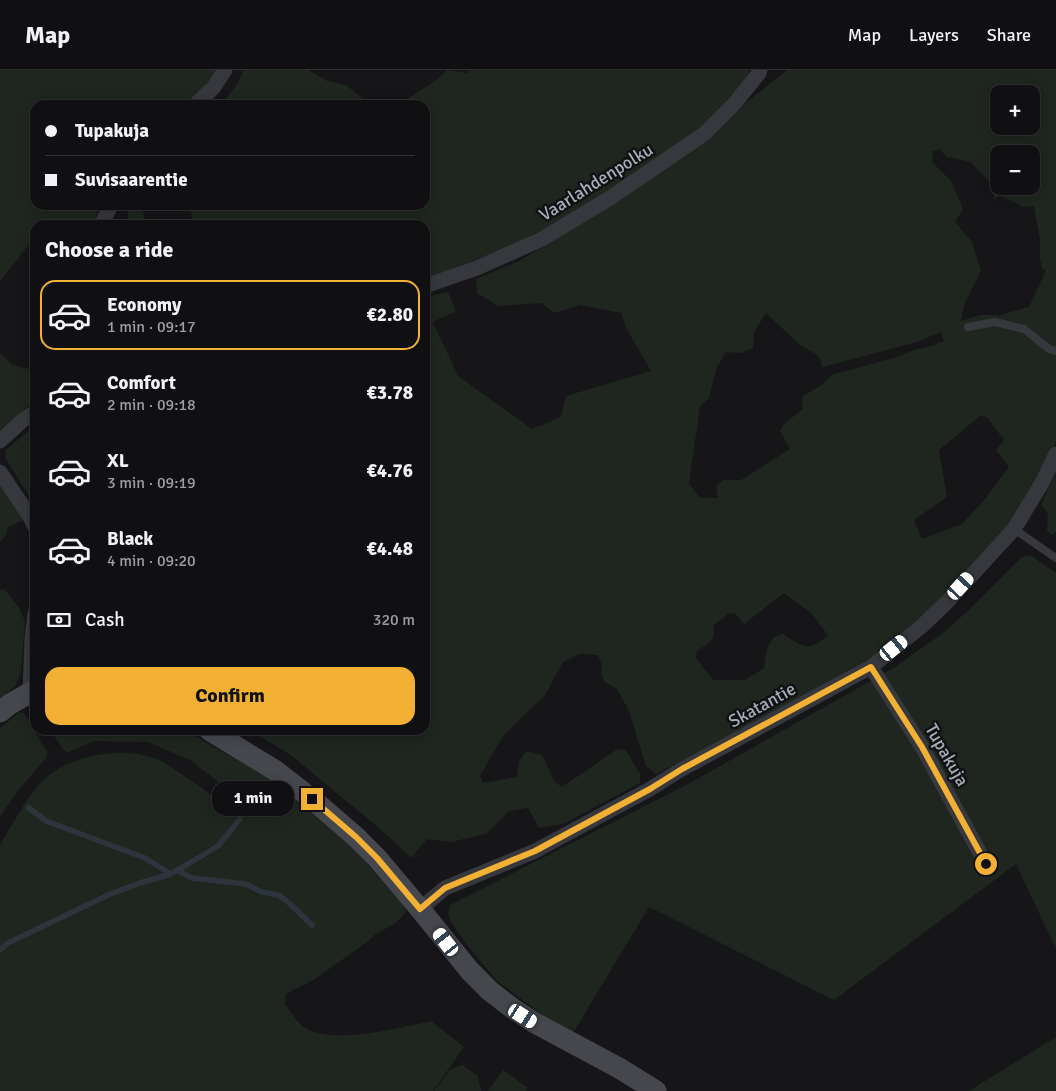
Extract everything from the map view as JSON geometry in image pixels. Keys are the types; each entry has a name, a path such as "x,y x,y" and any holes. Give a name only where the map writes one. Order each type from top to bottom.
{"street":[{"path":"200,100 214,87 225,70"},
{"name":"Vaarlahdenpolku","path":"430,284 477,268 542,239 610,198 704,134 735,103 760,70"},
{"path":"0,441 30,415"},
{"name":"Skatantie","path":"420,909 445,888 535,851 871,667 922,626 948,601 1014,529 1042,483 1056,454"},
{"path":"0,472 30,517"},
{"name":"Tupakuja","path":"871,667 922,747 986,864"},
{"path":"0,712 30,693"},
{"path":"217,735 276,771 356,837 420,909 470,971 490,991 535,1023 619,1068 649,1089"}],"lane":[{"path":"968,327 995,322 1024,329 1049,349 1056,352"},
{"path":"1014,529 1056,558"}],"shaded area":[{"path":"0,70 219,70 193,100 30,100 30,210 99,210 94,220 30,220 30,243 0,281"},
{"path":"244,70 310,70 327,81 346,85 364,100 225,100 236,86"},
{"path":"447,70 467,73 469,70 750,70 738,91 721,110 683,141 630,179 575,213 546,228 487,255 433,276 430,277 430,220 193,220 190,210 430,210 430,100 406,100 435,81"},
{"path":"786,70 1056,70 1056,442 1039,481 1014,518 939,603 867,661 656,774 646,766 628,709 617,689 604,681 598,655 580,654 563,662 545,695 503,736 480,776 483,783 517,777 519,761 526,751 542,755 555,782 562,787 616,750 625,749 640,774 640,783 563,824 539,828 528,808 509,811 486,834 451,842 427,839 411,858 386,834 292,756 258,735 430,735 430,296 448,292 456,311 433,322 458,376 532,429 561,417 566,396 651,371 626,328 621,313 580,305 554,313 541,303 498,306 477,293 476,279 519,261 587,220 715,133 747,102","holes":["990,145 1040,145 1040,195 999,195 1023,207 1034,206 1040,240 1040,259 1042,268 1046,270 1029,307 1000,315 980,315 961,321 964,305 981,271 972,242 955,222 963,209 951,181 933,163 932,152 939,149 947,157 971,162 990,183","766,313 800,345 816,354 820,358 822,367 914,343 941,332 944,341 894,358 831,375 822,384 803,396 803,409 784,424 780,431 790,449 741,480 723,480 716,486 718,498 700,498 689,483 700,406 709,398 716,369 726,352 741,353 753,348 754,332","980,416 987,417 1004,440 996,450 1009,467 985,499 962,524 922,539 914,520 947,497 939,450","784,593 811,613 828,635 810,646 801,645 783,634 777,636 770,642 764,668 745,680 713,680 696,658 697,651 708,644 714,635 713,626 728,614 735,613 744,624"]},
{"path":"127,210 143,210 145,220 129,220"},
{"path":"0,353 11,364 27,369 30,367 30,404 0,430"},
{"path":"30,430 30,498 5,457 6,450"},
{"path":"1056,472 1056,532 1052,535 1047,531 1048,514 1041,505"},
{"path":"0,483 23,520 8,526 7,533 0,542"},
{"path":"1030,555 1056,573 1056,949 1016,864 834,1000 649,907 573,1033 551,1021 497,981 452,924 448,914 450,905 690,783 895,667 943,633 1022,557"},
{"path":"0,589 5,590 19,608 25,621 21,672 15,686 0,699"},
{"path":"20,712 24,713 30,723 30,735 37,735 47,752 46,758 16,793 0,817 0,728"},
{"path":"53,735 194,735 270,779 350,845 403,904 406,912 396,923 376,934 315,979 286,994 285,1004 305,1028 318,1033 333,1035 367,1034 431,1021 464,1047 433,1091 0,1091 0,845 24,805 45,778 65,765 95,756 114,753 144,755 170,766 209,793 239,819 249,810 239,798 190,760 148,742 94,741 66,753"},
{"path":"1056,1037 1056,1091 969,1091"},
{"path":"462,1065 478,1076 481,1091 434,1091 450,1070"},
{"path":"503,1070 528,1088 526,1091 488,1091"}],"waterway":[{"path":"29,808 46,821 145,858 171,874"},
{"path":"0,950 8,943 108,895 171,874 218,846 240,819"},
{"path":"177,870 192,878 246,884 262,892 278,895 312,925"}],"route":[{"path":"312,799 377,858 420,909 445,888 535,851 871,667 922,747 986,864"}]}
